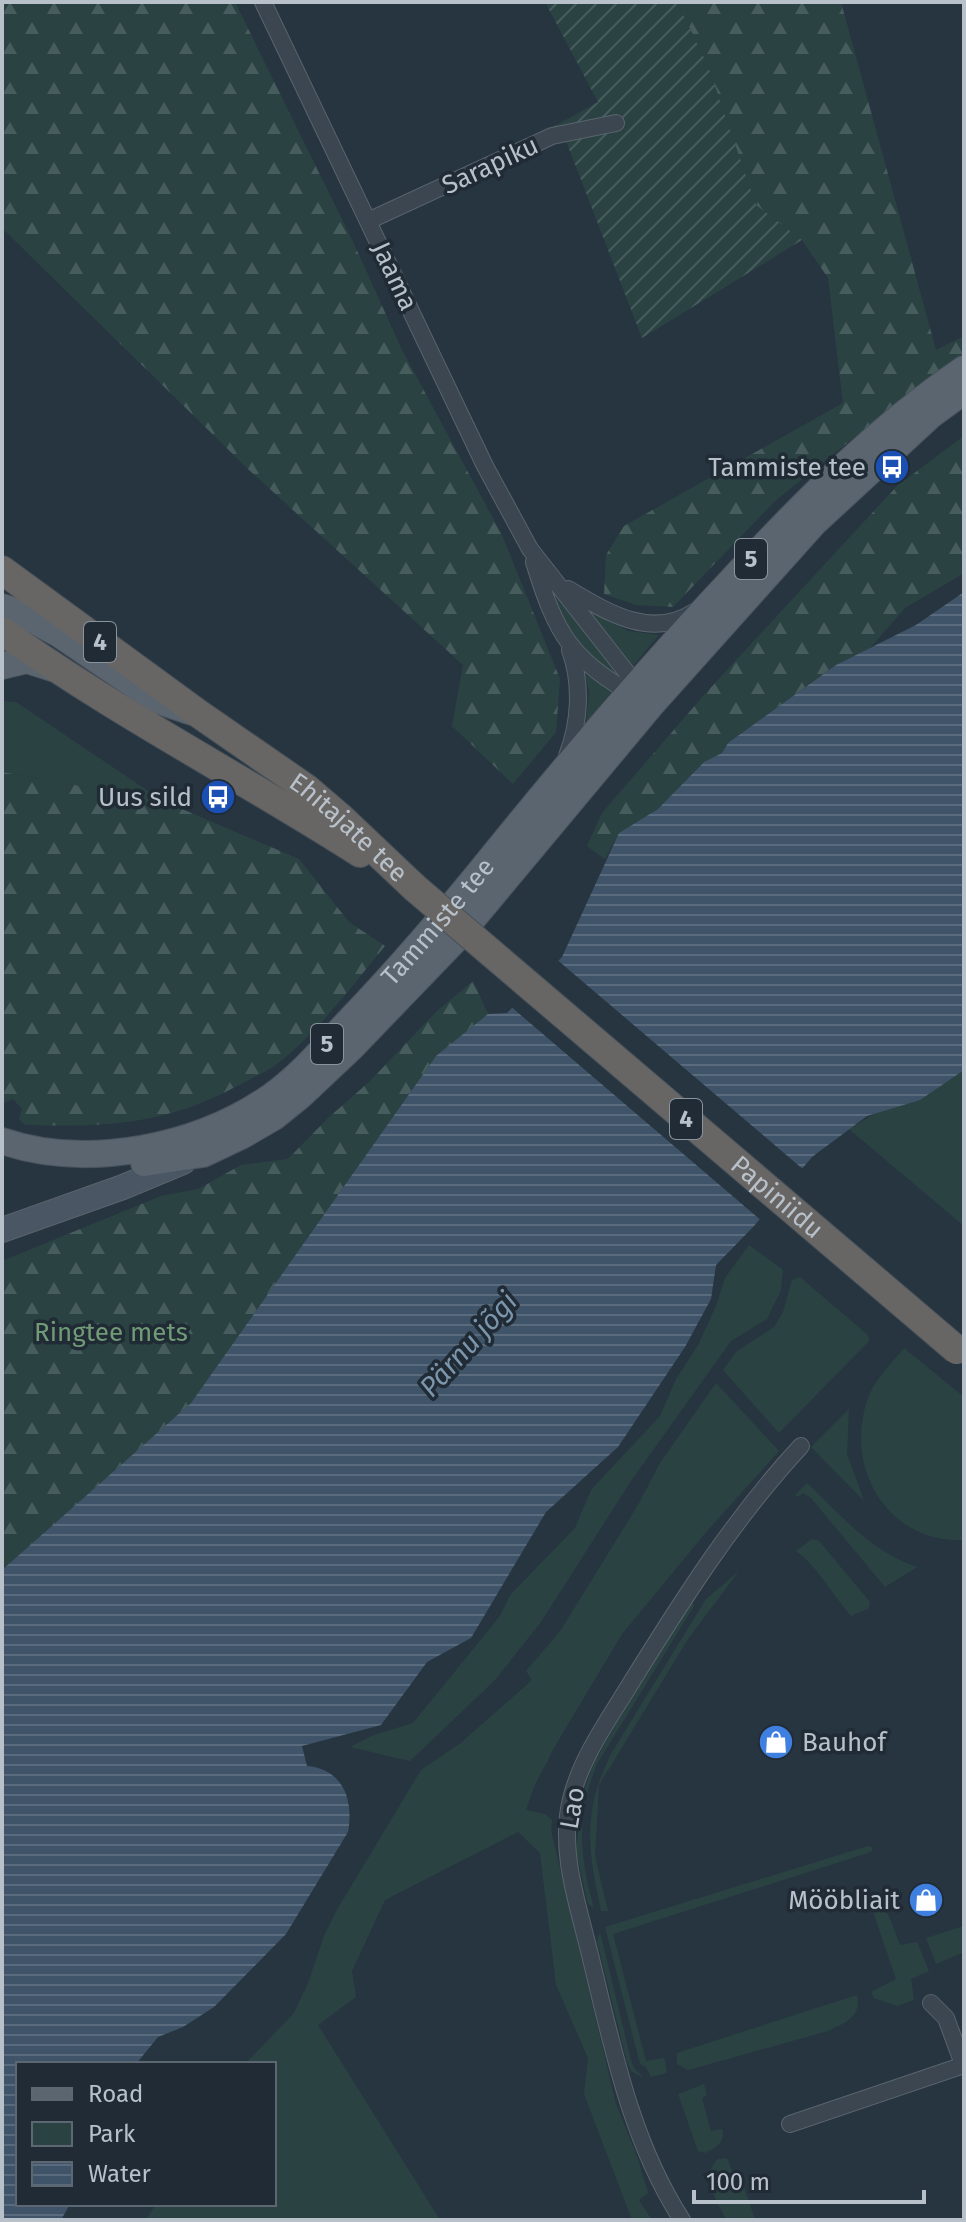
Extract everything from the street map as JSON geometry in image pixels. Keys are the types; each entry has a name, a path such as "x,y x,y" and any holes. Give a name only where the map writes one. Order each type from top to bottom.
{"highway":[{"name":"Ehitajate tee","path":"2,570 306,788 415,888"},
{"name":"Ehitajate tee","path":"2,631 147,726 297,813 415,888"},
{"name":"Papiniidu","path":"415,888 962,1354"}],"main road":[{"name":"Tammiste tee","path":"203,1154 274,1117 352,1047 455,940 712,601 830,479 908,411 964,369"},
{"name":"Tammiste tee","path":"2,1141 55,1152 81,1154 117,1151 160,1144 201,1132 234,1119 269,1098 301,1072 453,907 561,773 814,523 931,415 964,391"},
{"path":"2,607 59,634 156,700 199,714"},
{"path":"2,666 27,660 56,669"},
{"path":"2,1230 123,1187 203,1154"},
{"name":"5","path":"2,1155 36,1163 87,1168 203,1154"}],"street":[{"name":"Jaama","path":"263,2 485,466 530,549 639,694"},
{"name":"Sarapiku","path":"368,221 552,136 616,123"},
{"name":"Jaama","path":"530,549 541,587 575,662 579,714 561,773"},
{"name":"Jaama","path":"555,581 600,608 634,622 672,623 712,601"},
{"name":"Jaama","path":"568,644 593,669 639,694"},
{"name":"Lao","path":"682,2220 650,2162 626,2097 576,1894 566,1847 566,1822 579,1771 680,1603 767,1484 801,1446"},
{"path":"790,2124 964,2064 946,2018 931,2003"}],"green space":[{"path":"2,2 235,2 355,246 402,350 502,535 560,679 556,732 513,784 452,726 463,665 249,470 2,228"},
{"path":"545,2 677,2 708,66 756,205 802,240 642,338 566,141 551,128 598,102"},
{"path":"677,2 841,2 936,350 964,336 964,356 922,383 775,501 673,607 636,605 604,594 606,555 624,526 843,403 828,278 802,240 756,206 708,66"},
{"path":"964,436 964,573 905,608 870,648 836,665 728,743 722,753 704,762 658,809 619,833 605,859 587,846 602,813 704,695 897,486"},
{"path":"556,596 624,679 610,671 579,643 563,620"},
{"path":"588,610 628,631 659,635 633,666"},
{"path":"585,674 613,690 586,723 589,691"},
{"path":"2,701 16,702 163,801 2,772"},
{"path":"2,772 163,801 299,859 349,922 385,946 307,1037 277,1064 239,1085 186,1108 135,1121 25,1125 19,1119 22,1109 13,1099 2,1104"},
{"name":"Ringtee mets","path":"473,981 488,1014 436,1056 191,1403 2,1570 2,1261 161,1196 198,1189 241,1165 288,1159 369,1082 436,1012"},
{"path":"964,1061 964,1226 849,1129"},
{"path":"749,1245 783,1270 781,1290 767,1319 731,1341 631,1481 541,1622 495,1680 410,1761 350,1747 371,1736 413,1723 500,1616 511,1594 575,1528 591,1490 660,1416 676,1379 698,1345 725,1278"},
{"path":"800,1277 868,1335 869,1341 779,1433 723,1370 736,1352 774,1327 783,1312 792,1280"},
{"path":"904,1348 964,1397 964,1540 937,1538 913,1529 894,1515 878,1496 867,1474 862,1450 862,1424 868,1398 879,1378"},
{"path":"716,1383 779,1451 707,1531 622,1634 555,1746 526,1810 545,1814 552,1820 551,1830 616,2104 648,2193 639,2200 652,2220 632,2220 584,2094 588,2058 556,1985 540,1853 518,1832 385,1900 352,1971 356,1997 318,2025 440,2220 146,2220 155,2206 276,2206 276,2062 247,2062 294,2013 338,1908 421,1770 462,1742 532,1680 526,1671 561,1630 638,1505 660,1463"},
{"path":"849,1409 847,1454 864,1501 811,1447"},
{"path":"807,1483 871,1542 917,1567 885,1587 811,1498 803,1493 798,1497 795,1495"},
{"path":"812,1539 819,1541 870,1602 868,1609 851,1616 818,1573 796,1551"},
{"path":"739,1571 688,1639 599,1785 595,1856 608,1911 601,1911 590,1831 595,1795 602,1775 611,1754 706,1599"},
{"path":"692,1600 694,1606 597,1764 590,1783 582,1836 585,1871 594,1908 588,1904 576,1851 582,1796 592,1767 612,1731"},
{"path":"873,1847 871,1852 613,1934 646,2061 664,2058 667,2069 666,2073 651,2077 646,2067 640,2064 605,1927"},
{"path":"885,1906 900,1945 917,1942 929,1971 911,1979 914,2000 897,2006 874,1998 871,1992 896,1979 872,1909"},
{"path":"964,1926 964,1952 936,1964 926,1938"},
{"path":"600,1932 631,2060 645,2079 631,2071 627,2062 597,1941"},
{"path":"857,1995 855,2014 828,2031 688,2070 677,2064 677,2053"},
{"path":"704,2084 707,2095 702,2098 711,2131 722,2129 723,2134 719,2144 705,2153 698,2151 678,2094"},
{"path":"727,2158 734,2176 740,2175 755,2220 726,2220 715,2197 710,2173 718,2159"}],"water":[{"name":"Pärnu jõgi","path":"964,592 964,1070 920,1100 867,1116 812,1157 754,1226 716,1265 711,1299 685,1347 618,1447 546,1512 471,1638 427,1662 381,1725 302,1746 307,1766 329,1773 343,1788 349,1809 348,1832 286,1934 214,2007 183,2027 158,2037 138,2062 16,2062 16,2206 69,2206 61,2220 2,2220 2,1570 191,1403 436,1056 488,1014 507,1013 562,957 619,833 658,809 704,762 722,753 728,743 836,665 916,625"}],"pier":[{"path":"555,958 805,1171 763,1222 509,1005"}],"place":[{"name":"Tammiste tee","path":"892,467"},
{"name":"Uus sild","path":"218,797"},
{"name":"Bauhof","path":"776,1742"},
{"name":"Mööbliait","path":"926,1900"}]}
